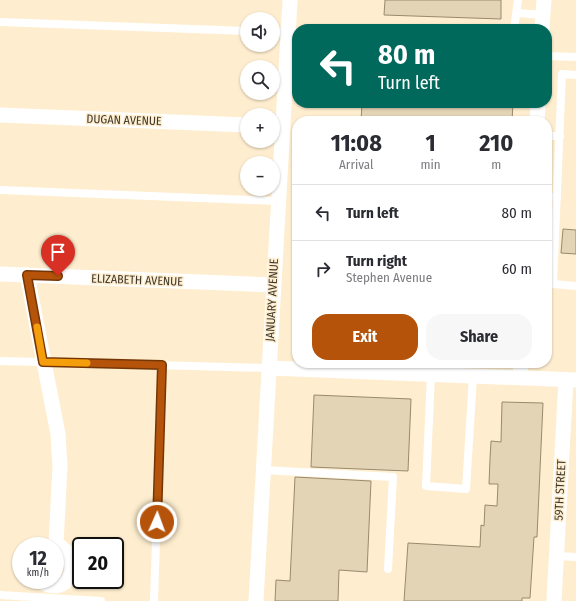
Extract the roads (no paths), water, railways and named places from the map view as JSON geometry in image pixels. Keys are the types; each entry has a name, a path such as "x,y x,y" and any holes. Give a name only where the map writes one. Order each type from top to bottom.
{"street":[{"name":"JANUARY AVENUE","path":"280,33 290,0"},
{"path":"543,22 544,0"},
{"name":"JANUARY AVENUE","path":"278,108 280,52"},
{"name":"DUGAN AVENUE","path":"0,116 240,124"},
{"name":"JANUARY AVENUE","path":"256,601 278,201 278,148"},
{"name":"ELIZABETH AVENUE","path":"0,274 273,286"},
{"path":"27,275 59,441 60,466 56,537"},
{"path":"269,368 473,376 521,370 571,380"},
{"name":"59TH STREET","path":"554,601 556,556 571,380"},
{"path":"64,550 69,557 72,567 72,576 64,583"}],"lane":[{"path":"515,24 518,0"},
{"path":"516,13 543,22"},
{"path":"0,22 240,31"},
{"path":"552,56 576,57"},
{"path":"576,75 562,74 553,284 576,286"},
{"path":"552,136 560,136"},
{"path":"0,190 278,201"},
{"path":"552,196 557,197"},
{"path":"0,361 269,368"},
{"path":"154,601 162,365"},
{"path":"431,374 426,486 466,489 473,376"},
{"path":"263,470 394,477 388,568"},
{"path":"556,556 576,557"},
{"path":"0,595 100,601"}]}
